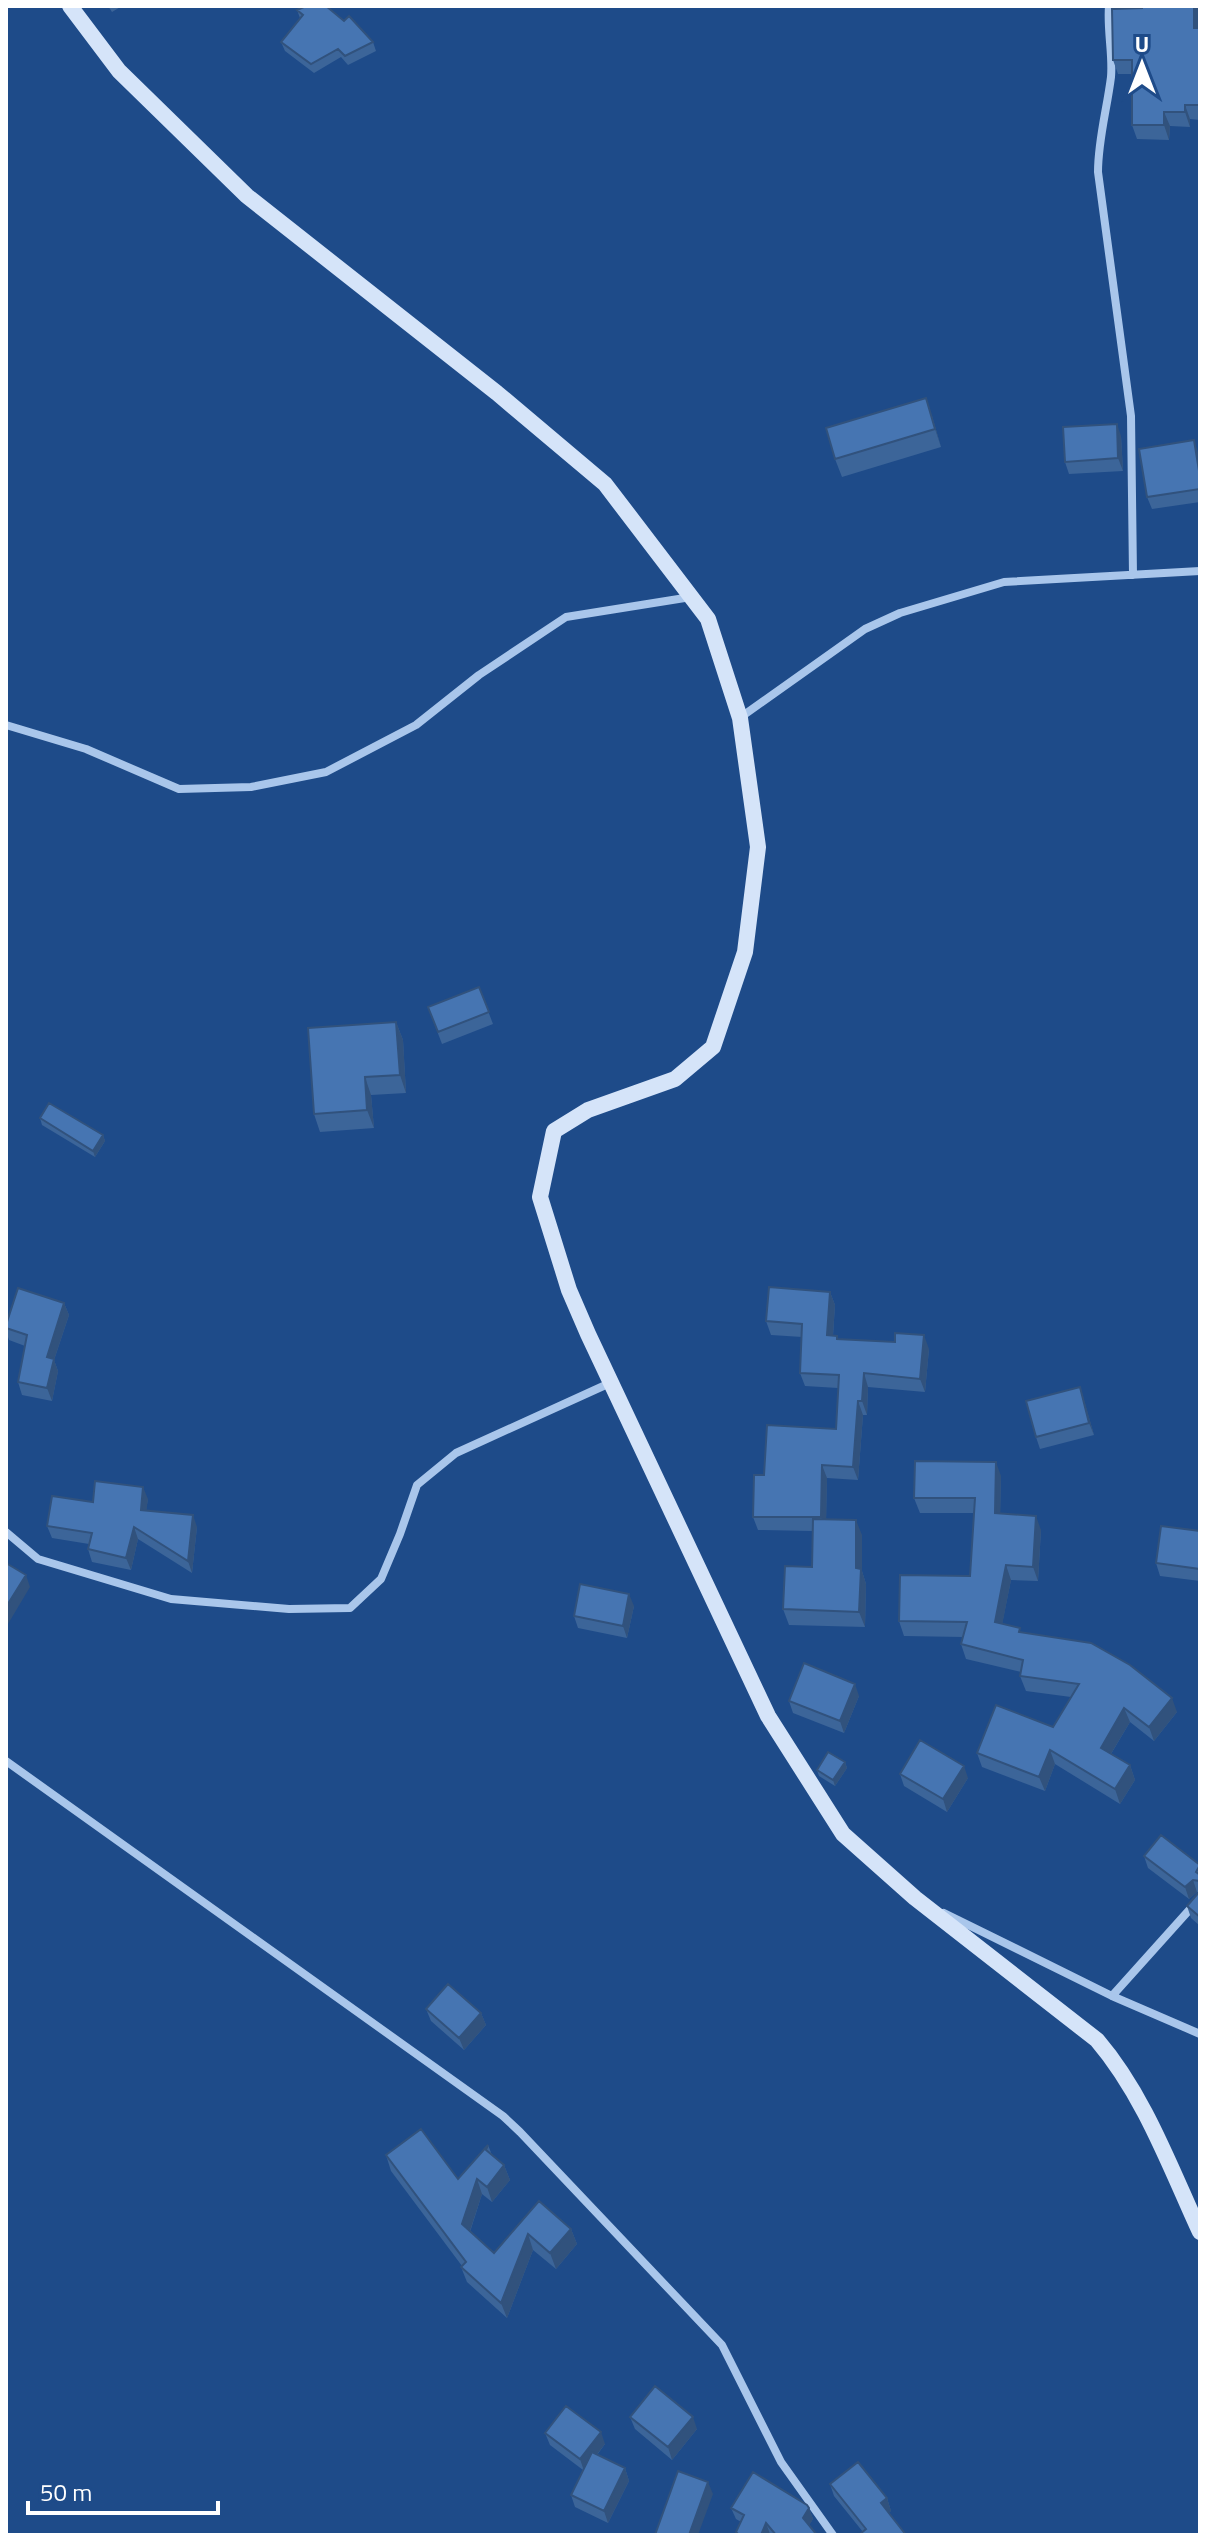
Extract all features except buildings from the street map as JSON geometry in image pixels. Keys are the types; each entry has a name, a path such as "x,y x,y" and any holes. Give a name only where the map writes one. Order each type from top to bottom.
{"street":[{"path":"70,6 119,71 247,196 497,393 605,484 708,619 740,718 758,847 745,952 713,1047 675,1079 588,1110 554,1131 540,1197 569,1290 768,1716 843,1834 915,1898 1097,2040 1115,2061 1144,2112 1200,2232"},
{"path":"1109,6 1107,29 1112,73 1098,152 1098,172 1132,425 1133,575"},
{"path":"740,718 865,629 900,613 1004,582 1200,571"},
{"path":"6,725 86,749 179,789 251,787 326,772 416,725 479,675 566,617 691,597"},
{"path":"6,1532 38,1559 171,1599 289,1609 350,1608 381,1579 417,1485 456,1453 611,1383"},
{"path":"6,1761 503,2116 710,2330 731,2359 789,2476 833,2535"},
{"path":"915,1898 1112,1996 1200,2034"},
{"path":"1112,1996 1200,1898"}]}
